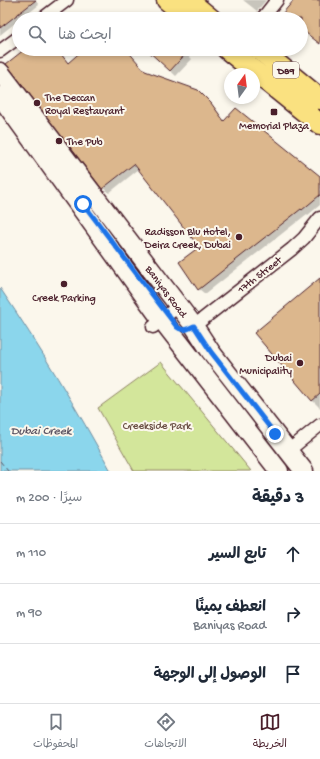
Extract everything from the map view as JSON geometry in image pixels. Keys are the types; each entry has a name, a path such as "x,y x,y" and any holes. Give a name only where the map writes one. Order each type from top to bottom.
{"main road":[{"path":"167,0 182,12"},
{"path":"188,0 203,12"},
{"path":"202,0 216,12"},
{"name":"D89","path":"236,56 320,124"},
{"name":"D89","path":"268,56 320,99"},
{"name":"Baniyas Road","path":"0,72 165,317 177,339 279,471"},
{"path":"0,96 70,193 88,210 165,317 182,330 194,326"},
{"name":"Baniyas Road","path":"194,326 211,352 304,471"},
{"path":"177,339 187,338 195,342 253,418 263,428 275,434"}],"street":[{"path":"51,12 67,0"},
{"path":"268,12 277,0"},
{"path":"0,51 12,42"},
{"name":"17th Street","path":"194,326 304,238 320,218"},
{"path":"288,450 320,425"}],"green space":[{"name":"Creekside Park","path":"161,362 251,471 134,471 98,408"}],"water":[{"name":"Dubai Creek","path":"0,288 58,378 111,471 0,471"}],"building":[{"path":"0,0 36,0 21,12 12,12 12,19 0,28"},
{"path":"294,0 320,0 320,44 308,35 308,12 284,12"},
{"path":"16,56 62,56 68,63 76,56 132,56 145,71 198,90 211,103 224,121 236,108 320,176 320,195 198,290 179,262 199,247 134,164 102,189 6,64"},
{"path":"154,56 184,56 170,71"},
{"name":"Dubai Municipality","path":"320,278 320,394 312,401 254,333"}],"ferry route":[{"path":"0,461 8,471"}],"place":[{"name":"The Deccan Royal Restaurant","path":"37,103"},
{"name":"Memorial Plaza","path":"274,112"},
{"name":"The Pub","path":"59,141"},
{"name":"Radisson Blu Hotel, Deira Creek, Dubai","path":"239,237"},
{"name":"Creek Parking","path":"64,284"},
{"name":"Dubai Municipality","path":"300,363"}],"route":[{"path":"83,204 177,327 185,330 194,326 211,352 275,434"}]}
